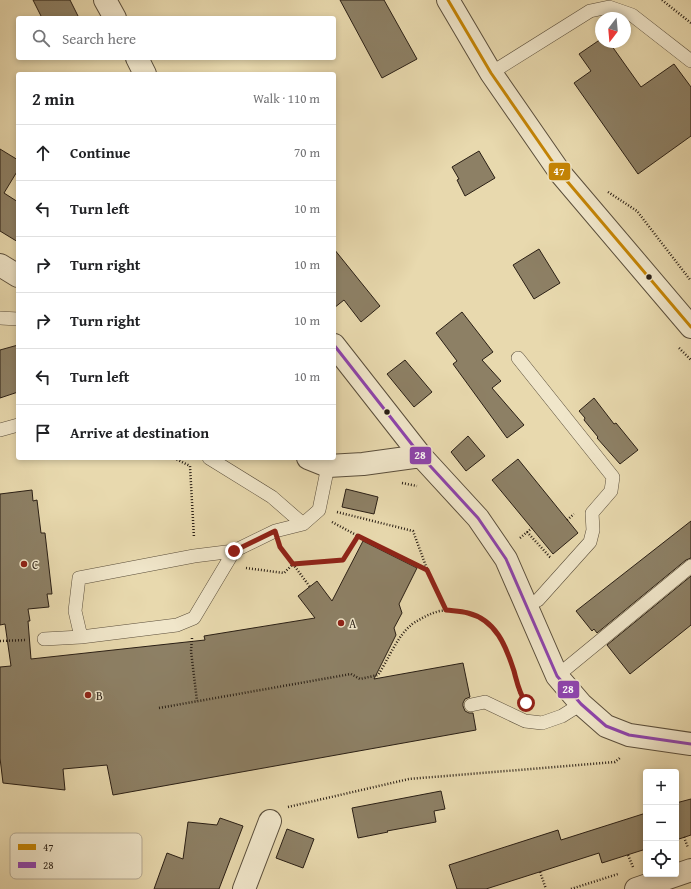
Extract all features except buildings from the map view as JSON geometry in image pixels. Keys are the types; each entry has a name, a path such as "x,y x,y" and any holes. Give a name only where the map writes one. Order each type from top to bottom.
{"street":[{"path":"105,0 114,16"},
{"path":"448,0 491,74 561,174 691,327"},
{"path":"138,60 144,72"},
{"path":"0,265 16,275"},
{"path":"336,348 421,456 478,518 506,559 557,676 582,704 606,726 628,735 691,744"},
{"path":"313,460 328,466 363,464 421,456"},
{"path":"244,889 270,820"},
{"path":"638,884 690,861"}],"lane":[{"path":"491,74 590,11 609,7 632,15 691,61"},
{"path":"0,318 16,319"},
{"path":"518,358 613,477 612,491 592,513 593,530 590,542 538,600 526,606"},
{"path":"0,430 16,426"},
{"path":"212,460 272,497 303,524"},
{"path":"81,637 75,611 78,578 194,556 234,551 275,531 303,524 319,510 328,466"},
{"path":"44,638 81,637 177,625 194,618 234,551"},
{"path":"557,676 691,566"},
{"path":"471,705 485,702 525,722 542,723 562,716 582,704"}],"path":[{"path":"662,0 691,23"},
{"path":"602,188 638,212 691,281"},
{"path":"178,460 197,470"},
{"path":"190,466 194,556"},
{"path":"396,483 420,487"},
{"path":"336,506 334,512 413,531 427,570 446,610"},
{"path":"567,520 576,512"},
{"path":"333,517 331,521 427,570"},
{"path":"275,531 280,547 310,587"},
{"path":"528,532 550,557 557,559"},
{"path":"226,565 284,573 293,564 343,560 358,536"},
{"path":"159,708 351,674 360,678 378,675 398,640 410,626 427,615 446,610 476,616 484,620 499,635 510,658 519,692 526,703"},
{"path":"194,618 191,651 197,701"},
{"path":"0,641 44,638"},
{"path":"270,820 286,807 409,779 615,762 623,755"},
{"path":"684,837 690,861"},
{"path":"628,854 638,884"},
{"path":"540,872 546,889"},
{"path":"571,889 620,873"}],"transit line":[{"name":"47","path":"448,0 491,73 561,174 691,327"},
{"name":"28","path":"336,348 421,456 478,518 506,559 557,676 581,704 606,726 629,735 691,744"}],"place":[{"name":"C","path":"24,564"},
{"name":"A","path":"341,623"},
{"name":"B","path":"88,695"}],"route":[{"path":"234,551 275,531 280,547 293,564 343,560 358,536 427,570 446,610 476,616 484,620 499,635 510,658 519,692 526,703"}]}
